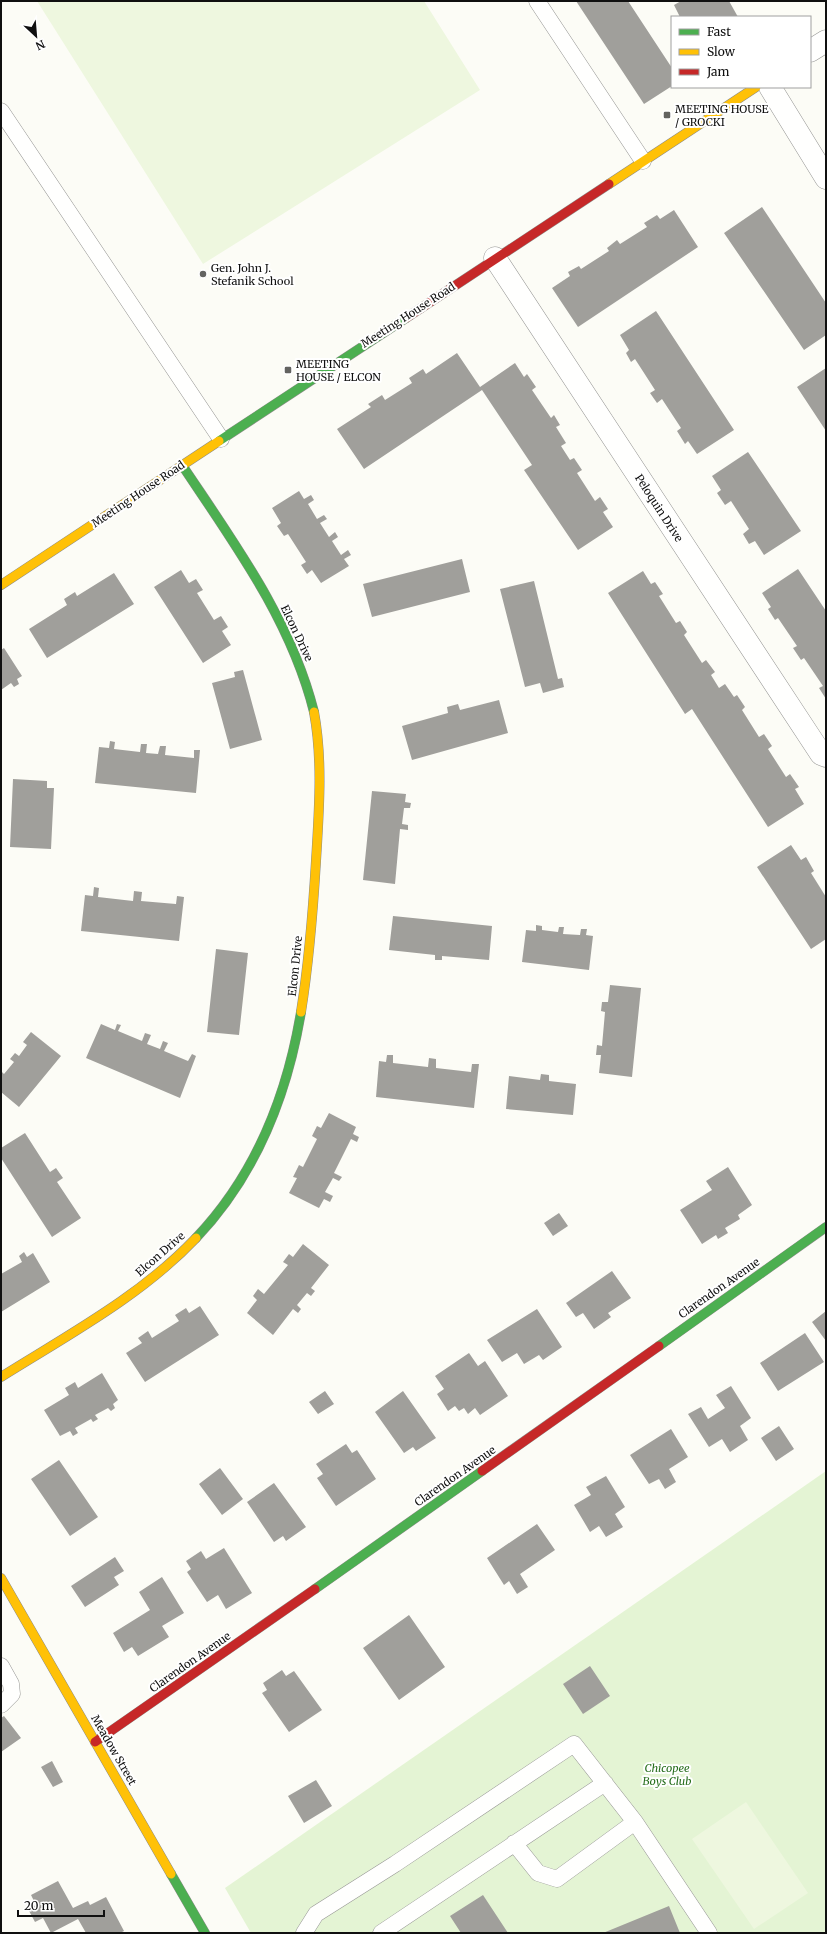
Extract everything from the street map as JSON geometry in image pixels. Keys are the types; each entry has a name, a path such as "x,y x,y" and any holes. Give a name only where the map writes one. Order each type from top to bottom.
{"street":[{"path":"811,50 826,41"},
{"name":"Meeting House Road","path":"1,585 754,88"},
{"path":"771,88 826,178"},
{"name":"Peloquin Drive","path":"495,258 821,754 826,756"},
{"name":"Elcon Drive","path":"1,1377 124,1300 183,1252 215,1218 242,1181 270,1127 289,1069 296,1039 305,993 311,935 321,787 321,755 315,720 309,691 293,650 278,618 182,465"},
{"name":"Clarendon Avenue","path":"95,1742 401,1529 826,1227"},
{"name":"Meadow Street","path":"1,1578 205,1933"}],"lane":[{"path":"537,1 643,161"},
{"path":"1,111 221,439"},
{"path":"1,1666 11,1684 12,1694 1,1705"},
{"path":"304,1933 316,1914 395,1864 574,1744 635,1822 709,1933"},
{"path":"381,1933 605,1783"},
{"path":"514,1843 538,1873 557,1879 635,1822"}],"green space":[{"path":"37,1 424,1 480,90 203,264"},
{"name":"Chicopee Boys Club","path":"826,1471 826,1933 251,1933 225,1888"},
{"path":"746,1802 808,1893 754,1929 692,1839"}],"building":[{"path":"576,1 628,1 671,66 671,87 644,104"},
{"path":"681,1 729,1 737,16 680,16 674,5"},
{"path":"762,207 826,303 826,335 804,350 724,233"},
{"path":"674,210 698,247 578,327 552,288 570,276 568,272 579,266 581,269 609,251 607,248 617,240 620,244 647,227 644,223 657,215 660,219"},
{"path":"656,311 734,430 697,454 688,441 685,444 677,431 681,428 662,399 657,403 650,393 655,390 635,359 631,362 626,353 629,350 620,335"},
{"path":"457,353 480,387 515,363 524,377 527,374 536,387 532,390 551,418 554,415 560,425 556,427 566,443 561,446 570,460 574,458 582,470 577,473 595,501 600,497 608,509 603,512 613,527 578,550 524,470 532,465 482,390 364,469 337,429 371,407 368,404 382,395 385,400 412,383 409,378 423,369 426,374"},
{"path":"826,368 826,431 797,387"},
{"path":"748,452 801,531 764,555 755,541 749,544 743,534 749,529 731,501 725,505 717,493 721,490 712,476"},
{"path":"299,491 304,499 311,495 314,500 308,504 317,519 324,515 327,519 320,523 329,537 335,532 338,537 332,541 341,555 348,550 351,555 344,559 349,566 321,583 312,570 307,574 301,565 306,562 288,534 284,536 277,526 281,523 272,508"},
{"path":"462,559 470,592 372,617 363,584"},
{"path":"798,569 826,611 826,699 819,688 823,686 804,658 801,660 793,648 797,646 778,618 775,620 768,609 771,607 762,593"},
{"path":"181,570 189,583 196,579 203,590 197,593 214,620 221,616 228,627 222,631 231,645 203,663 154,587"},
{"path":"643,571 651,584 655,582 663,594 659,596 676,623 680,621 687,632 684,635 702,663 706,660 715,672 711,675 719,688 725,684 734,697 737,695 745,707 742,710 759,737 764,734 772,746 768,749 786,777 790,774 799,787 795,789 804,804 768,827 692,709 685,714 608,593"},
{"path":"114,573 134,604 47,658 29,629 67,605 64,599 75,592 77,596"},
{"path":"534,581 558,679 562,678 564,687 543,693 540,683 525,687 500,589"},
{"path":"4,648 22,676 17,679 19,684 14,687 11,683 1,690 1,650"},
{"path":"243,670 262,740 230,749 212,683 235,677 234,672"},
{"path":"499,700 508,733 412,760 402,726 448,713 447,707 458,704 460,710"},
{"path":"110,741 115,742 114,749 140,752 141,744 147,744 146,753 158,754 160,746 166,746 165,755 194,758 194,750 200,750 196,793 95,783 99,747 109,748"},
{"path":"13,779 47,781 47,788 54,788 51,849 10,847"},
{"path":"372,791 406,794 405,802 411,803 410,808 404,808 402,824 408,825 408,830 400,829 395,884 363,880"},
{"path":"791,845 801,860 806,857 814,871 811,873 826,897 826,939 811,949 757,867"},
{"path":"94,887 99,888 98,897 133,901 134,891 142,892 141,901 176,904 177,896 184,897 179,941 81,931 85,895 93,896"},
{"path":"393,916 492,926 489,960 442,956 442,960 435,960 435,955 389,950"},
{"path":"536,925 542,926 542,930 558,932 559,927 564,927 563,934 580,935 581,929 587,929 586,935 593,936 589,970 522,962 526,930 536,931"},
{"path":"216,949 248,953 239,1035 207,1032"},
{"path":"610,985 641,988 632,1077 599,1073 601,1055 596,1055 597,1045 602,1046 605,1012 601,1011 602,1002 608,1002"},
{"path":"101,1024 115,1030 117,1024 121,1025 118,1031 142,1041 145,1033 151,1035 147,1044 160,1049 163,1041 168,1043 164,1051 188,1061 192,1054 196,1056 180,1098 86,1058"},
{"path":"31,1032 61,1056 19,1107 1,1092 1,1071 4,1074 14,1062 10,1059 15,1053 19,1056 27,1045 23,1042"},
{"path":"387,1055 393,1055 393,1063 428,1067 429,1058 436,1059 436,1068 471,1072 472,1064 479,1064 474,1108 376,1097 379,1061 386,1062"},
{"path":"541,1074 549,1075 549,1081 576,1084 573,1115 506,1109 509,1076 540,1080"},
{"path":"329,1113 356,1127 353,1134 359,1137 357,1142 351,1139 334,1173 342,1177 339,1181 333,1178 325,1192 333,1196 330,1202 324,1199 319,1208 289,1193 297,1178 293,1177 299,1165 303,1167 317,1139 312,1136 317,1126 321,1128"},
{"path":"25,1133 50,1172 56,1168 63,1178 57,1182 81,1218 52,1237 1,1158 1,1148"},
{"path":"728,1167 752,1205 738,1215 740,1219 725,1228 728,1233 718,1239 716,1235 702,1244 680,1210 712,1190 706,1181"},
{"path":"559,1213 568,1226 553,1236 544,1223"},
{"path":"303,1244 329,1265 311,1288 315,1291 311,1296 307,1293 297,1305 301,1309 298,1313 293,1309 273,1335 247,1313 257,1300 253,1296 258,1289 264,1294 288,1265 283,1262 289,1254 293,1257"},
{"path":"24,1252 27,1257 33,1253 50,1282 1,1312 1,1274 22,1262 19,1256"},
{"path":"612,1271 631,1298 608,1313 611,1317 594,1329 583,1313 576,1317 566,1303"},
{"path":"200,1306 219,1335 145,1382 126,1353 142,1343 138,1338 148,1331 152,1338 179,1321 175,1315 186,1308 189,1313"},
{"path":"537,1309 562,1347 543,1360 539,1355 524,1364 517,1353 502,1362 487,1340"},
{"path":"826,1311 826,1341 812,1322"},
{"path":"805,1333 824,1362 778,1391 760,1363"},
{"path":"469,1353 478,1366 485,1361 508,1396 480,1415 475,1408 468,1414 464,1408 459,1411 455,1406 448,1411 437,1394 444,1389 435,1376"},
{"path":"102,1373 118,1400 113,1404 115,1408 111,1411 108,1408 95,1415 98,1419 93,1422 91,1419 75,1428 78,1433 73,1436 70,1431 60,1436 44,1410 69,1395 65,1388 75,1382 78,1388"},
{"path":"731,1386 751,1418 740,1426 748,1440 730,1452 722,1439 709,1447 688,1414 701,1407 708,1419 725,1408 716,1395"},
{"path":"325,1391 334,1404 318,1414 309,1402"},
{"path":"403,1391 436,1438 416,1451 413,1447 404,1453 375,1412"},
{"path":"779,1426 794,1449 776,1461 761,1438"},
{"path":"671,1429 688,1457 669,1469 676,1482 665,1489 659,1479 649,1484 630,1455"},
{"path":"346,1444 352,1453 357,1450 376,1479 336,1506 317,1478 323,1474 316,1464"},
{"path":"59,1460 98,1517 70,1536 31,1479"},
{"path":"220,1468 243,1499 222,1515 199,1484"},
{"path":"606,1476 625,1507 615,1514 623,1527 606,1537 599,1526 590,1532 574,1505 591,1495 586,1487"},
{"path":"274,1483 306,1527 286,1541 283,1536 274,1542 247,1502"},
{"path":"537,1524 555,1550 520,1574 528,1587 517,1594 509,1581 504,1585 487,1558"},
{"path":"224,1548 252,1593 226,1609 218,1595 207,1602 187,1572 191,1569 186,1561 201,1551 206,1559"},
{"path":"115,1557 124,1571 114,1577 119,1585 85,1607 71,1586"},
{"path":"162,1577 184,1613 162,1626 169,1637 138,1656 132,1647 124,1652 113,1633 150,1610 139,1592"},
{"path":"409,1615 445,1667 399,1700 363,1648"},
{"path":"590,1666 610,1696 583,1714 563,1684"},
{"path":"282,1670 286,1676 294,1671 322,1710 289,1732 262,1693 267,1690 263,1683"},
{"path":"4,1716 21,1738 1,1752 1,1718"},
{"path":"52,1761 63,1782 53,1787 41,1767"},
{"path":"316,1780 332,1806 304,1823 288,1796"},
{"path":"58,1881 73,1908 88,1901 90,1905 106,1897 124,1931 120,1933 86,1933 78,1919 51,1933 43,1918 35,1922 28,1909 36,1905 31,1895"},
{"path":"483,1895 508,1933 461,1933 450,1916"},
{"path":"669,1906 680,1933 603,1933"}],"traffic: fast":[{"path":"219,441 406,318"},
{"path":"182,465 241,553 276,614 304,678 314,712"},
{"path":"196,1238 217,1214 235,1188 265,1133 287,1074 301,1012"},
{"path":"659,1346 826,1227"},
{"path":"315,1589 482,1471"},
{"path":"171,1874 205,1933"}],"traffic: slow":[{"path":"609,184 754,88"},
{"path":"1,585 219,441"},
{"path":"301,1012 312,918 319,805 319,749 314,712"},
{"path":"1,1377 103,1314 152,1278 175,1259 196,1238"},
{"path":"1,1578 171,1874"}],"traffic: jam":[{"path":"406,318 609,184"},
{"path":"482,1471 659,1346"},
{"path":"95,1742 315,1589"}],"place":[{"name":"MEETING HOUSE / GROCKI","path":"667,115"},
{"name":"Gen. John J. Stefanik School","path":"203,274"},
{"name":"MEETING HOUSE / ELCON","path":"288,370"}]}
